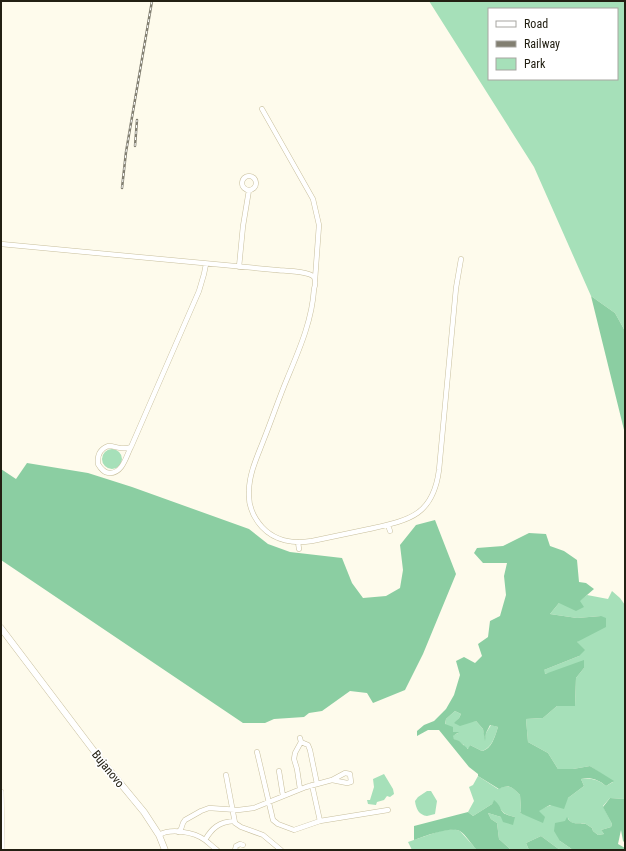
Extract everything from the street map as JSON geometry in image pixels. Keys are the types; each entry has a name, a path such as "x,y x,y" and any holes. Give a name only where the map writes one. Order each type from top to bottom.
{"main road":[{"name":"Bujanovo","path":"1,628 97,755 144,812 159,835 165,850"}],"street":[{"path":"262,109 313,199 319,225 314,299 306,327 251,477 249,491 250,503 253,514 264,529 277,538 292,542 312,541 388,525 412,517 423,509 431,500 437,486 438,479 450,373 456,288 461,259"},
{"path":"238,267 249,190"},
{"path":"1,244 306,273 315,280"},
{"path":"131,447 122,450 113,446 104,448 98,455 98,464 107,472 116,472 122,467 131,447 199,291 206,264"},
{"path":"444,428 450,429"},
{"path":"388,525 390,531"},
{"path":"298,542 299,549"},
{"path":"300,789 294,759 301,740 310,750 320,821"},
{"path":"257,752 268,803 273,820 278,824 294,830 320,821 388,810"},
{"path":"279,771 283,796"},
{"path":"226,775 234,821 241,827 263,835 281,850"},
{"path":"178,832 181,829 184,820 206,809 250,809 300,789 332,780"},
{"path":"1,792 2,850"},
{"path":"204,840 214,827 227,821 234,821"},
{"path":"159,835 165,832 190,834 204,840 218,850"},
{"path":"235,850 236,846 240,844 243,845"}],"green space":[{"path":"429,1 625,1 625,331 615,313 591,296 534,167"},
{"path":"591,296 615,313 625,331 625,434"},
{"path":"112,449 119,452 122,459 119,466 112,469 105,466 102,459 105,452"},
{"path":"27,463 88,473 132,487 249,529 268,544 290,552 342,558 352,583 363,598 386,596 400,588 403,570 400,545 416,525 435,520 456,574 423,654 405,690 373,703 367,693 350,691 322,711 309,713 304,717 274,719 265,723 243,723 1,560 1,469 16,479"},
{"path":"529,533 546,534 550,546 564,551 577,560 579,582 586,583 594,589 580,601 584,607 576,611 559,603 550,614 577,618 601,616 606,618 606,627 577,642 585,650 579,656 544,670 545,674 584,660 584,668 576,678 575,706 557,706 543,718 526,719 528,742 548,753 558,769 573,769 590,766 614,781 606,786 594,779 581,779 584,786 568,798 564,809 550,805 539,811 545,817 543,823 520,813 520,795 512,788 505,787 499,789 478,776 478,774 469,767 439,730 428,730 417,736 417,731 424,725 434,721 446,709 454,695 460,675 456,661 464,657 475,663 482,656 478,644 488,637 490,621 500,616 506,595 504,576 507,563 483,563 474,553 477,548 503,546","holes":["455,711 461,714 454,723 460,726 476,721 483,729 485,741 486,733 490,725 498,727 493,742 488,748 482,751 470,745 468,749 459,741 454,739 453,736 459,732 453,732 453,727 445,724 446,719"]},
{"path":"612,591 625,605 625,799 610,798 603,806 612,824 611,827 601,830 604,834 598,835 587,824 573,823 568,818 560,841 573,850 560,850 541,836 526,843 529,850 511,850 499,839 497,823 491,819 488,813 501,817 515,817 504,813 494,801 492,804 473,816 468,812 474,801 469,787 473,785 478,776 498,789 510,787 515,790 520,795 520,813 527,815 568,798 584,786 581,779 594,780 606,786 613,782 590,766 573,769 558,769 548,753 528,742 526,719 543,718 557,706 575,706 576,678 584,668 544,674 544,670 579,656 577,642 601,616 577,618 550,614 559,603 579,601 587,595 608,599"},
{"path":"455,711 461,714 455,723 476,721 483,729 485,738 491,725 498,727 493,741 488,747 482,751 470,745 469,749 454,739 452,736 458,733 453,732 445,725 446,719"},
{"path":"384,774 393,789 394,794 377,802 376,805 368,804 367,800 370,800 374,787 373,779"},
{"path":"427,791 431,791 437,801 435,814 427,816 418,811 415,801"},
{"path":"610,798 625,799 625,843 623,841 621,830 618,844 625,848 625,850 573,850 560,841 554,831 555,823 565,821 567,817 573,823 587,824 598,835 604,834 601,830 611,827 612,824 603,807"},
{"path":"494,800 505,814 515,817 513,825 503,822 501,817 488,813 491,819 497,823 499,839 511,850 477,850 460,831 456,830 437,832 414,840 414,826 468,812 473,816 492,804"},
{"path":"454,829 460,831 477,850 412,850 408,842 440,831"},
{"path":"541,836 560,850 529,850 526,843"}],"railway":[{"path":"122,188 126,152 152,1"},
{"path":"135,146 137,120"}]}
